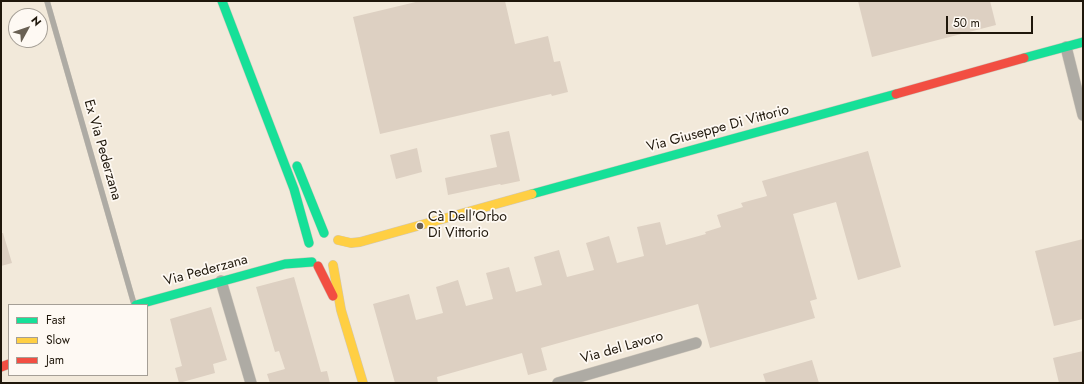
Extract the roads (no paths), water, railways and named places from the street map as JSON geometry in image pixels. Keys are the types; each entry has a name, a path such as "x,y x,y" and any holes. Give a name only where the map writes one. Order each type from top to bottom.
{"street":[{"path":"222,1 294,189 310,258 315,264 341,310 363,383"},
{"name":"Via Giuseppe Di Vittorio","path":"338,240 351,243 360,242 1083,42"},
{"path":"1066,47 1083,115"},
{"path":"293,156 324,233"},
{"path":"308,246 315,236 324,233 330,234 338,240 340,256 341,310"},
{"name":"Via Giuseppe Di Vittorio","path":"340,256 360,242"},
{"name":"Via Pederzana","path":"285,264 308,246"},
{"path":"315,264 323,267 340,256"},
{"name":"Via Pederzana","path":"139,304 285,264 315,264"},
{"path":"222,281 251,383"},
{"name":"Via del Lavoro","path":"558,383 696,343"}],"lane":[{"name":"Ex Via Pederzana","path":"47,1 135,304"}],"place":[{"name":"Cà Dell'Orbo Di Vittorio","path":"420,226"}]}
